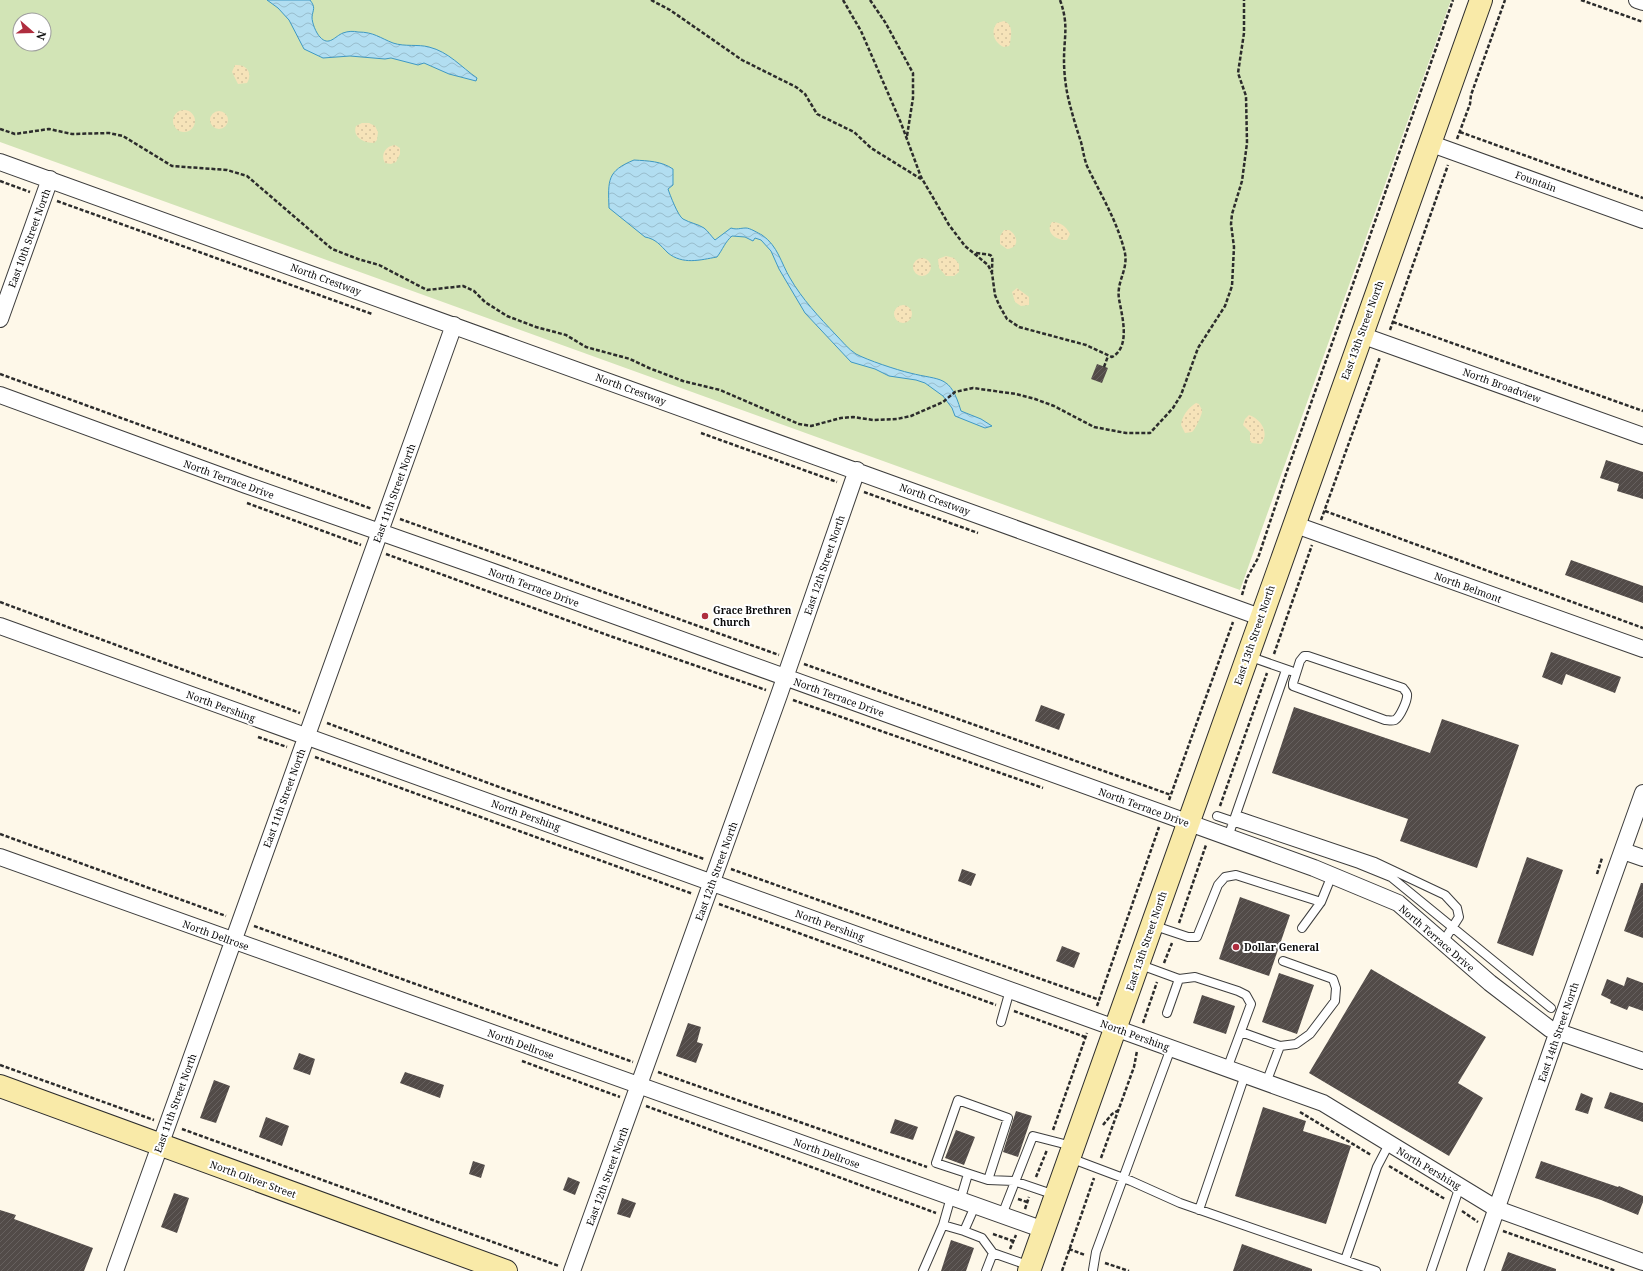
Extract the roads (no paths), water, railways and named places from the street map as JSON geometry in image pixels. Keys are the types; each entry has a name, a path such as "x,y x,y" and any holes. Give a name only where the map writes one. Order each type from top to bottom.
{"main road":[{"name":"East 13th Street North","path":"1030,1269 1293,524 1481,0"},
{"name":"North Oliver Street","path":"0,1086 506,1271"}],"street":[{"path":"1637,0 1643,2"},
{"name":"Fountain","path":"1429,142 1643,220"},
{"name":"North Crestway","path":"0,162 857,470 1236,616 1260,617"},
{"name":"East 10th Street North","path":"0,319 50,180"},
{"name":"East 11th Street North","path":"115,1271 454,325"},
{"name":"North Broadview","path":"1361,335 1643,436"},
{"name":"North Terrace Drive","path":"0,395 785,678 1162,822 1188,823 1332,875 1396,893 1398,903 1490,983 1550,1029 1643,1061"},
{"name":"East 12th Street North","path":"569,1270 646,1067 779,695 857,470"},
{"name":"North Belmont","path":"1293,524 1643,649"},
{"name":"North Pershing","path":"0,626 1323,1103 1497,1209 1643,1262"},
{"name":"East 14th Street North","path":"1475,1271 1558,1031 1643,793"},
{"path":"1623,851 1643,858"},
{"name":"North Dellrose","path":"0,856 233,941 1044,1230"}],"lane":[{"path":"1247,656 1296,673"},
{"path":"1304,656 1308,656 1403,688 1406,694 1406,699 1400,715 1396,719 1391,721 1385,720 1299,690 1293,686 1296,673 1300,660 1304,656"},
{"path":"1228,837 1286,670"},
{"path":"1217,816 1235,818 1375,862 1445,895 1457,908 1459,917 1443,942"},
{"path":"1235,818 1391,877 1396,893 1452,928 1551,1008"},
{"path":"1152,925 1188,937 1197,937 1218,884 1225,877 1236,875 1321,902"},
{"path":"1302,928 1321,902 1332,875"},
{"path":"1396,893 1405,876"},
{"path":"1241,1032 1280,1046 1296,1044 1310,1034 1335,1001 1336,988 1332,979 1283,960"},
{"path":"1138,964 1179,979 1195,977 1246,995 1251,1004 1228,1069"},
{"path":"1167,1013 1179,979"},
{"path":"1001,1022 1010,990"},
{"path":"1266,1083 1280,1046"},
{"path":"1094,1271 1096,1252 1171,1048"},
{"path":"1199,1210 1245,1075"},
{"path":"988,1180 1008,1118 958,1100 936,1163 988,1180 1014,1181 1056,1195"},
{"path":"1002,1215 1014,1181 1033,1136 1050,1141 1071,1152 1097,1169 1199,1210 1376,1271"},
{"path":"1345,1260 1377,1167 1389,1144"},
{"path":"966,1228 962,1201 968,1174"},
{"path":"1430,1271 1460,1186"},
{"path":"923,1271 945,1216 962,1201"},
{"path":"942,1225 966,1228 982,1238 993,1253 1030,1269"},
{"path":"986,1271 993,1253"}],"water":[{"path":"267,0 310,0 314,7 312,17 314,28 323,40 329,41 345,32 355,31 373,34 393,43 429,47 443,52 477,78 476,81 449,74 424,63 418,65 391,58 385,59 350,56 323,58 304,49 289,20 278,8"},
{"path":"634,160 659,163 673,169 673,185 668,189 679,214 688,222 704,228 715,240 731,228 750,229 767,239 776,249 790,278 805,301 853,352 867,359 890,367 943,381 953,391 961,411 981,419 992,426 985,428 955,416 952,408 943,396 925,383 916,380 889,376 875,369 851,362 805,313 779,269 771,251 761,240 755,238 753,241 745,237 732,236 717,257 692,261 674,257 655,241 645,237 609,208 609,183 611,178 619,168"}],"place":[{"name":"Grace Brethren Church","path":"705,616"},
{"name":"Dollar General","path":"1236,947"}]}
